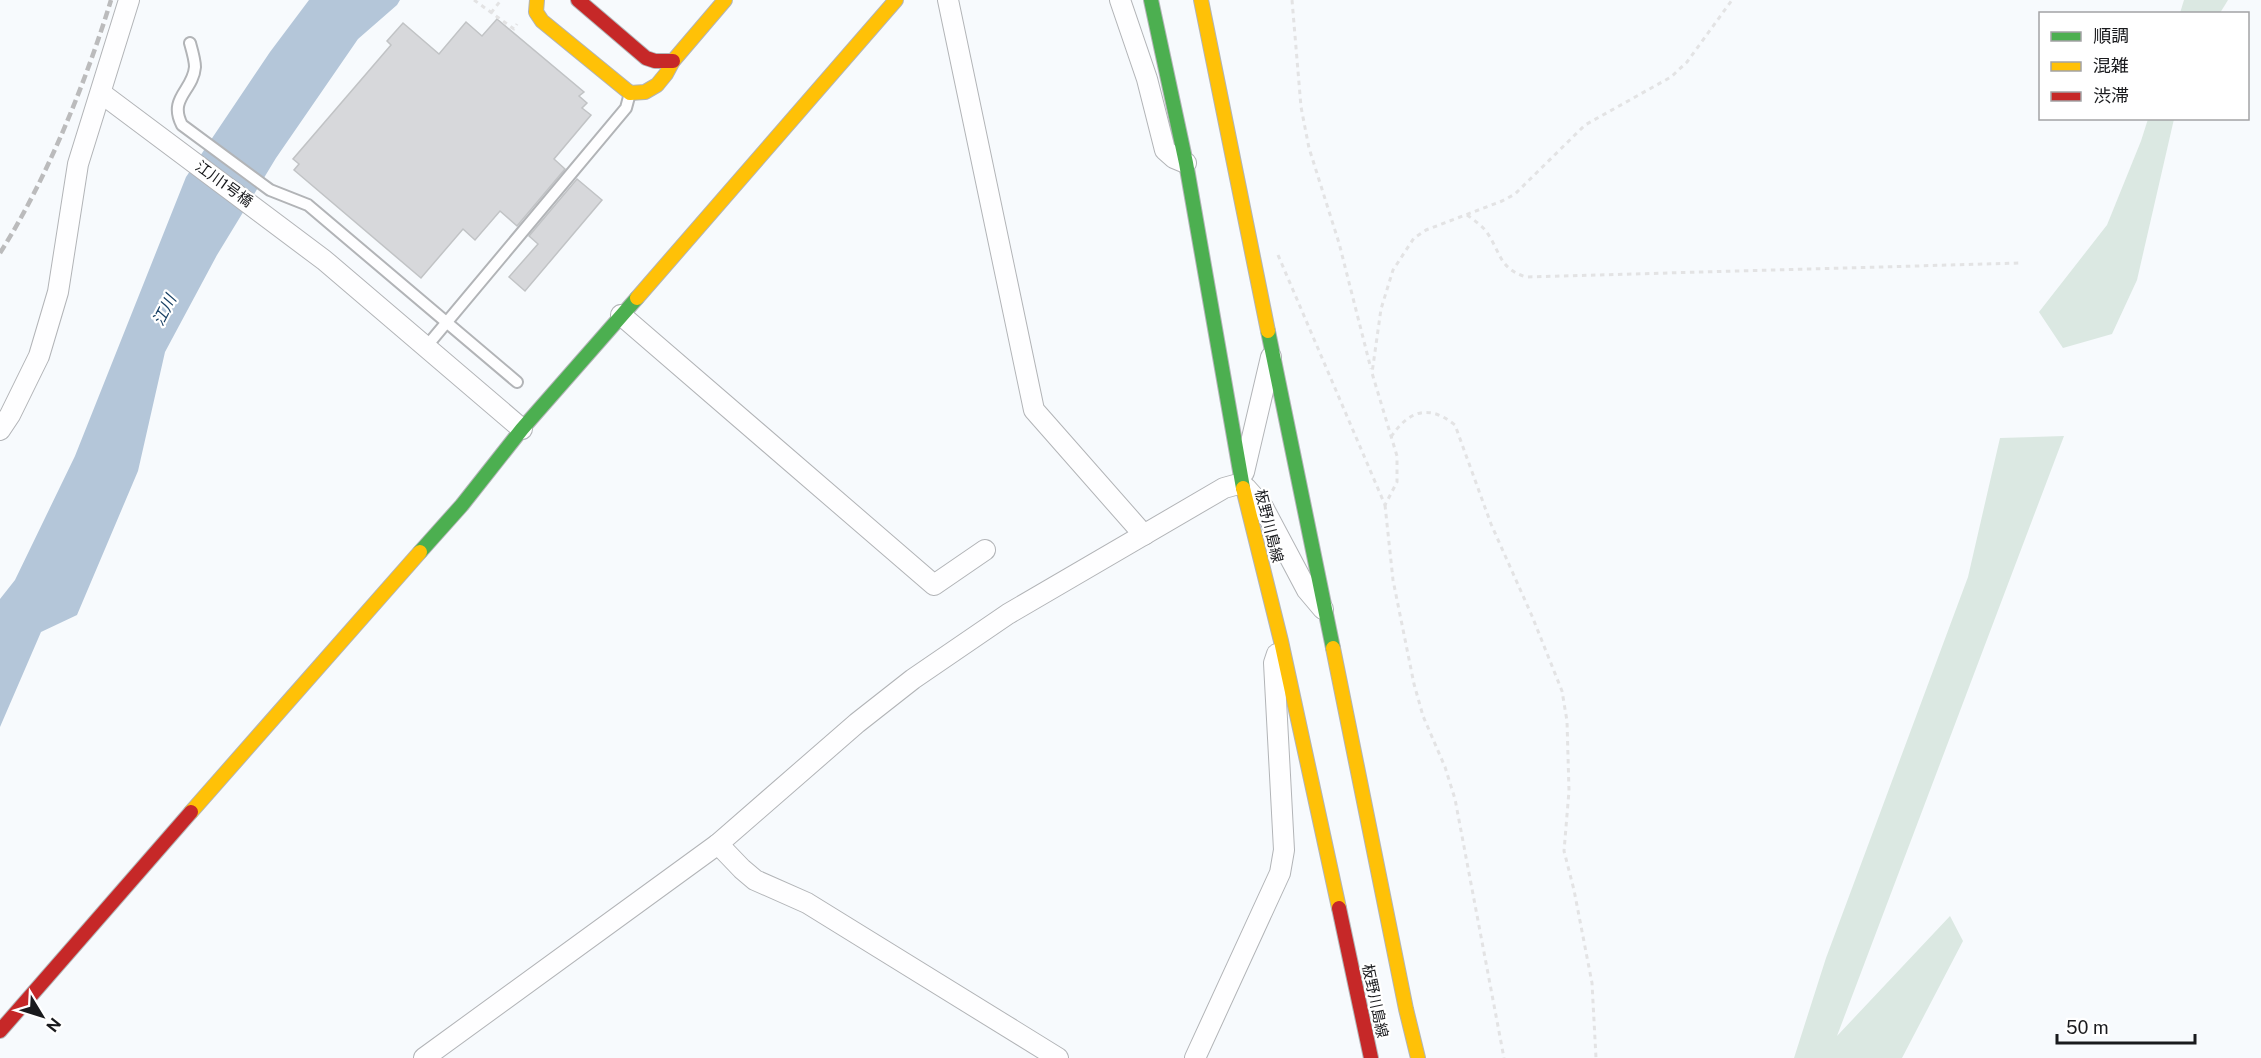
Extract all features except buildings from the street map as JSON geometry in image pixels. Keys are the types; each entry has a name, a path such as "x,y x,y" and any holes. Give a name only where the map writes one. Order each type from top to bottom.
{"street":[{"path":"0,430 10,416 39,356 58,292 78,165 129,0"},
{"path":"537,0 536,12 542,21 630,93 642,94 652,91 669,72 665,58"},
{"path":"578,0 646,58 665,58 725,0"},
{"path":"0,1031 283,706 462,505 522,429 896,0"},
{"path":"948,0 1034,410 1144,535"},
{"path":"1120,0 1148,79 1165,150 1186,164"},
{"name":"板野川島線","path":"1151,0 1186,164 1242,483 1281,641 1371,1058"},
{"path":"1201,0 1406,1009 1418,1058"},
{"name":"江川1号橋","path":"100,93 264,213 324,260 522,429"},
{"path":"621,315 934,585 985,550"},
{"path":"1242,483 1272,351"},
{"path":"424,1058 718,844 857,723 921,673 1008,614 1224,488 1242,483"},
{"path":"1242,483 1263,507 1307,591 1327,613"},
{"path":"1195,1058 1280,873 1284,850 1274,663 1281,641"},
{"path":"718,844 755,880 807,903 1058,1058"}],"lane":[{"path":"190,43 195,66 191,80 177,106 178,118 182,125 270,190 308,206 518,382"},
{"path":"426,347 626,108 630,93"}],"path":[{"path":"474,0 514,29 522,18"},
{"path":"491,13 501,0"},
{"path":"1292,0 1300,107 1309,148 1339,243 1372,373 1397,456 1397,482 1385,505"},
{"path":"1372,373 1381,309 1393,270 1403,251 1414,238 1426,230 1515,194 1585,125 1671,77 1687,62 1732,0"},
{"path":"1467,215 1485,229 1504,265 1526,277 2021,263"},
{"path":"1276,249 1385,505 1393,580 1414,684 1423,716 1445,767 1455,799 1504,1058"},
{"path":"1391,437 1400,424 1420,413 1444,416 1455,425 1491,524 1562,691 1567,721 1569,790 1564,852 1574,890 1592,983 1596,1058"}],"shaded area":[{"path":"2184,0 2228,0 2221,12 2180,12"},
{"path":"2148,120 2174,120 2137,280 2112,334 2063,348 2039,312 2107,225"},
{"path":"2064,436 1837,1036 1950,916 1963,941 1902,1058 1794,1058 1826,958 1968,577 2000,438"}],"water":[{"name":"江川","path":"309,0 400,0 358,39 276,158 217,255 165,352 138,471 77,615 41,632 0,727 0,599 15,580 75,456 186,177 270,52"}],"railway":[{"path":"0,253 49,163 90,64 111,0"}],"traffic: fast":[{"path":"1151,0 1186,163 1243,488"},
{"path":"420,552 462,505 522,429 637,298"},
{"path":"1268,331 1333,648"}],"traffic: slow":[{"path":"537,0 536,12 542,21 630,93 645,92 657,85 673,61 725,0"},
{"path":"637,298 896,0"},
{"path":"1201,0 1268,331"},
{"path":"1243,488 1281,641 1339,908"},
{"path":"191,812 420,552"},
{"path":"1333,648 1406,1009 1418,1058"}],"traffic: jam":[{"path":"578,0 646,58 655,61 673,61"},
{"path":"0,1031 191,812"},
{"path":"1339,908 1371,1058"}]}
